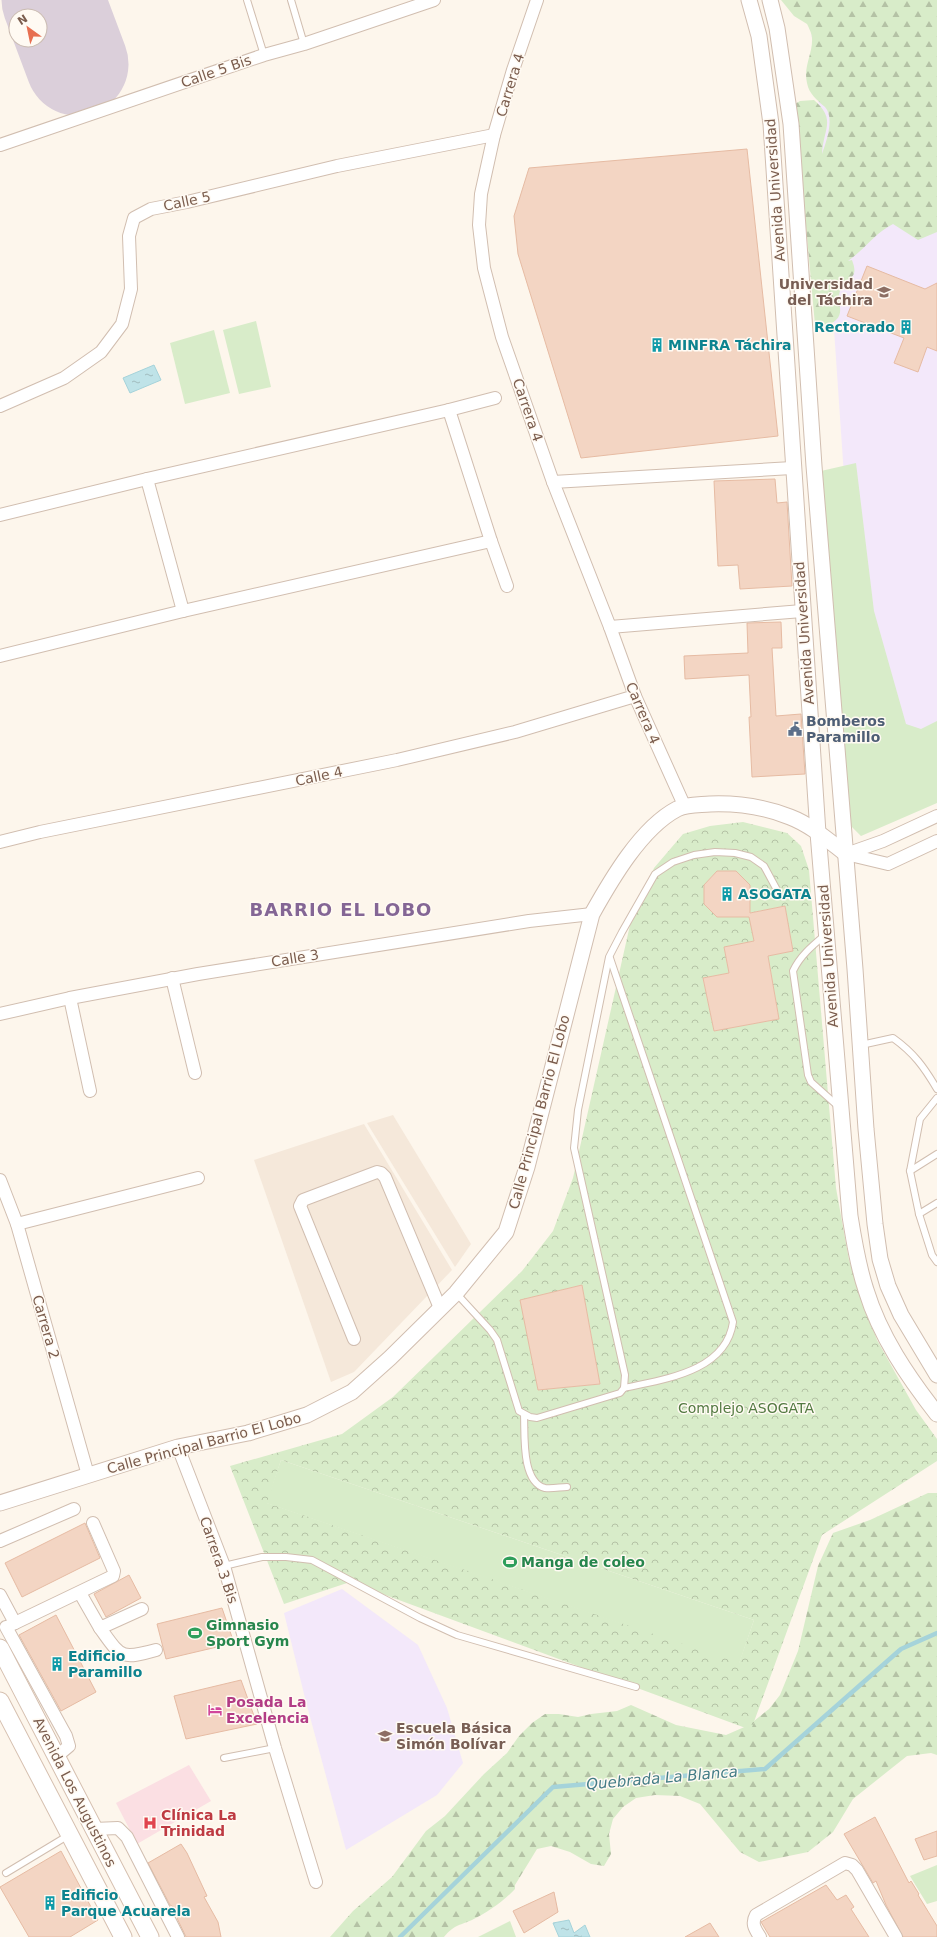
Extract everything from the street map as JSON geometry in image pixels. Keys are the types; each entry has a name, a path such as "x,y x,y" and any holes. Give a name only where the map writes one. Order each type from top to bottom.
{"main road":[{"name":"Avenida Los Augustinos","path":"0,1648 150,1937"},
{"name":"Avenida Los Augustinos","path":"0,1701 123,1937"}],"street":[{"name":"Calle 5 Bis","path":"0,145 264,55 304,44 434,0"},
{"name":"Carrera 4","path":"537,0 513,70 494,135 481,194 479,225 484,268 502,337 553,482 635,696 684,805"},
{"name":"Avenida Universidad","path":"749,0 759,36 771,124 792,468 818,833 850,1216 857,1256 866,1291 881,1329 916,1386 937,1414"},
{"name":"Avenida Universidad","path":"770,0 777,28 791,124 814,466 846,854 870,1174 880,1259 888,1286 901,1315 937,1375"},
{"name":"Calle 5","path":"0,406 64,378 101,352 122,324 131,289 129,236 134,218 151,208 337,166 494,135"},
{"path":"0,514 450,410 495,398"},
{"path":"450,410 491,541 508,586"},
{"path":"553,482 792,468"},
{"path":"147,479 182,611"},
{"path":"0,656 182,611 491,541"},
{"path":"610,628 802,611"},
{"name":"Calle 4","path":"0,842 40,832 397,760 515,732 635,696"},
{"name":"Calle Principal Barrio El Lobo","path":"0,1503 178,1447 248,1433 307,1415 352,1392 390,1358 456,1293 506,1232 528,1167 592,914 610,882 644,837 665,817 684,805 726,803 749,805 790,817 818,833 846,854"},
{"path":"846,854 883,841 937,816"},
{"path":"846,854 888,864 937,841"},
{"name":"Calle 3","path":"0,1014 70,998 172,978 529,921 592,914"},
{"path":"172,978 195,1074"},
{"path":"70,998 90,1091"},
{"path":"354,1339 300,1206 304,1200 377,1172 382,1173 385,1178 440,1308"},
{"path":"17,1224 198,1178"},
{"name":"Carrera 2","path":"0,1180 17,1224 88,1475"},
{"name":"Carrera 3 Bis","path":"178,1447 224,1566 275,1748 316,1882"},
{"path":"0,1541 74,1509"},
{"path":"7,1626 110,1579 113,1576 114,1572 93,1523"},
{"path":"80,1593 100,1628 118,1652 125,1656 133,1657 156,1650"},
{"path":"0,1595 7,1626 66,1736 69,1746 57,1756"},
{"path":"100,1628 142,1609"},
{"path":"94,1829 118,1828 127,1837 178,1937"},
{"path":"760,1937 754,1927 753,1921 756,1915 845,1863 852,1865 857,1870 896,1937"}],"lane":[{"path":"246,0 264,55"},
{"path":"291,0 304,44"},
{"path":"624,1388 625,1375 574,1148 578,1110 609,957 655,874 673,862 694,855 715,852 735,853 751,857 764,866 777,890"},
{"path":"827,934 807,950 793,971 808,1075 811,1082 840,1108"},
{"path":"524,1415 536,1418 615,1396 624,1388 672,1378 701,1366 722,1349 731,1334 733,1322 609,957"},
{"path":"861,1045 893,1038 910,1050 923,1066 937,1089"},
{"path":"937,1098 920,1119 910,1171 919,1214 935,1253 937,1262"},
{"path":"910,1171 937,1154"},
{"path":"919,1214 937,1203"},
{"path":"456,1293 490,1330 496,1340 517,1406 524,1415 526,1460 531,1477 545,1488 567,1486"},
{"path":"224,1566 262,1557 286,1556 312,1560 420,1618 457,1634 636,1687"},
{"path":"224,1758 275,1748"},
{"path":"6,1873 70,1834"}],"shaded area":[{"name":"Universidad del Táchira","path":"937,0 937,801 872,828 844,476 819,109 810,19"},
{"path":"393,1115 471,1244 455,1267 367,1123"},
{"path":"364,1124 452,1270 354,1372 331,1382 254,1160"},
{"name":"Escuela Básica Simón Bolívar","path":"342,1589 418,1645 447,1708 463,1763 437,1795 346,1850 306,1702 284,1613"},
{"name":"Clínica La Trinidad","path":"189,1765 211,1801 137,1844 116,1803"}],"green space":[{"path":"781,0 937,0 937,232 918,240 893,224 875,236 848,261 852,260 854,272 840,291 839,317 834,322 826,324 815,325 795,104 800,101 814,100 825,113 827,125 822,154 830,124 828,112 825,107 811,94 807,83 806,71 812,44 812,36 807,24 794,16"},
{"path":"256,321 271,387 239,394 223,330"},
{"path":"214,330 230,393 185,404 170,343"},
{"path":"856,463 874,611 906,724 921,729 937,721 937,803 861,836 851,826 821,471"},
{"name":"Complejo ASOGATA","path":"743,822 787,833 801,846 809,870 836,1188 849,1260 877,1340 916,1410 937,1439 937,1461 822,1535 751,1730 350,1582 284,1604 230,1466 342,1434 393,1397 522,1271 553,1231 573,1178 630,925 654,868 683,834 710,826","holes":["717,871 736,871 750,885 750,904 736,917 717,917 704,904 704,885","785,906 793,951 768,956 779,1019 714,1031 703,978 729,973 724,947 754,941 749,913","582,1285 600,1384 538,1390 521,1300","281,1460 754,1620 739,1663 267,1503"]},
{"name":"Manga de coleo","path":"281,1460 754,1620 739,1664 266,1503"},
{"path":"928,1493 937,1493 937,1755 931,1753 907,1756 853,1799 833,1832 808,1852 759,1862 740,1852 700,1804 680,1796 655,1795 636,1798 623,1807 613,1819 609,1834 611,1854 604,1866 591,1864 570,1852 551,1846 537,1849 515,1885 515,1889 510,1894 484,1914 454,1928 444,1937 330,1937 353,1911 392,1877 426,1831 445,1816 484,1774 507,1753 519,1736 532,1723 545,1714 559,1714 578,1717 617,1711 631,1705 676,1725 726,1735 749,1725 769,1709 780,1695 798,1651 818,1566 833,1533 870,1520"},
{"path":"937,1865 937,1901 927,1904 910,1876"},
{"path":"510,1921 516,1937 478,1937"}],"water":[{"path":"154,365 161,380 130,393 123,378"},
{"path":"569,1920 574,1933 585,1925 590,1937 559,1937 553,1923"}],"building":[{"name":"MINFRA Táchira","path":"747,149 778,436 581,458 518,254 514,216 529,168"},
{"name":"Rectorado","path":"867,266 925,289 937,283 937,351 927,347 918,372 894,363 904,338 847,316"},
{"path":"775,479 777,503 787,502 792,586 740,589 738,565 718,566 714,481"},
{"path":"781,622 782,648 772,648 776,716 801,714 805,774 752,777 749,717 751,717 749,675 685,679 684,656 748,653 747,623"},
{"path":"717,871 736,871 750,885 750,913 785,906 793,951 768,956 779,1019 714,1031 703,978 729,973 724,947 754,941 749,917 717,917 704,904 704,885"},
{"path":"582,1285 600,1384 538,1390 520,1300"},
{"path":"85,1523 100,1558 22,1597 5,1563"},
{"path":"129,1575 141,1598 106,1617 94,1594"},
{"name":"Gimnasio Sport Gym","path":"222,1608 234,1643 166,1659 157,1624"},
{"name":"Edificio Paramillo","path":"56,1615 96,1692 61,1711 19,1635"},
{"name":"Posada La Excelencia","path":"241,1680 257,1724 186,1739 174,1696"},
{"path":"875,1817 909,1883 911,1881 937,1926 937,1937 903,1937 886,1905 876,1881 873,1883 844,1834"},
{"path":"937,1831 937,1856 924,1860 915,1839"},
{"path":"181,1844 187,1853 207,1896 204,1897 218,1922 221,1937 186,1937 177,1918 186,1914 170,1905 148,1863"},
{"name":"Edificio Parque Acuarela","path":"61,1851 98,1920 70,1937 29,1937 0,1887"},
{"path":"826,1885 837,1900 846,1895 854,1907 851,1909 869,1937 770,1937 761,1922"},
{"path":"554,1892 558,1912 524,1933 513,1911"},
{"path":"710,1923 719,1937 685,1937"}],"waterway":[{"name":"Quebrada La Blanca","path":"400,1937 553,1787 765,1769 901,1649 937,1633"}],"runway":[{"path":"53,0 77,64"}],"place":[{"name":"Universidad del Táchira","path":"884,292"},
{"name":"Rectorado","path":"906,327"},
{"name":"MINFRA Táchira","path":"657,345"},
{"name":"Bomberos Paramillo","path":"795,729"},
{"name":"ASOGATA","path":"727,894"},
{"name":"Manga de coleo","path":"510,1562"},
{"name":"Gimnasio Sport Gym","path":"195,1633"},
{"name":"Edificio Paramillo","path":"57,1664"},
{"name":"Posada La Excelencia","path":"215,1710"},
{"name":"Escuela Básica Simón Bolívar","path":"385,1736"},
{"name":"Clínica La Trinidad","path":"150,1823"},
{"name":"Edificio Parque Acuarela","path":"50,1903"}],"district":[{"name":"BARRIO EL LOBO","path":"341,910"}]}
